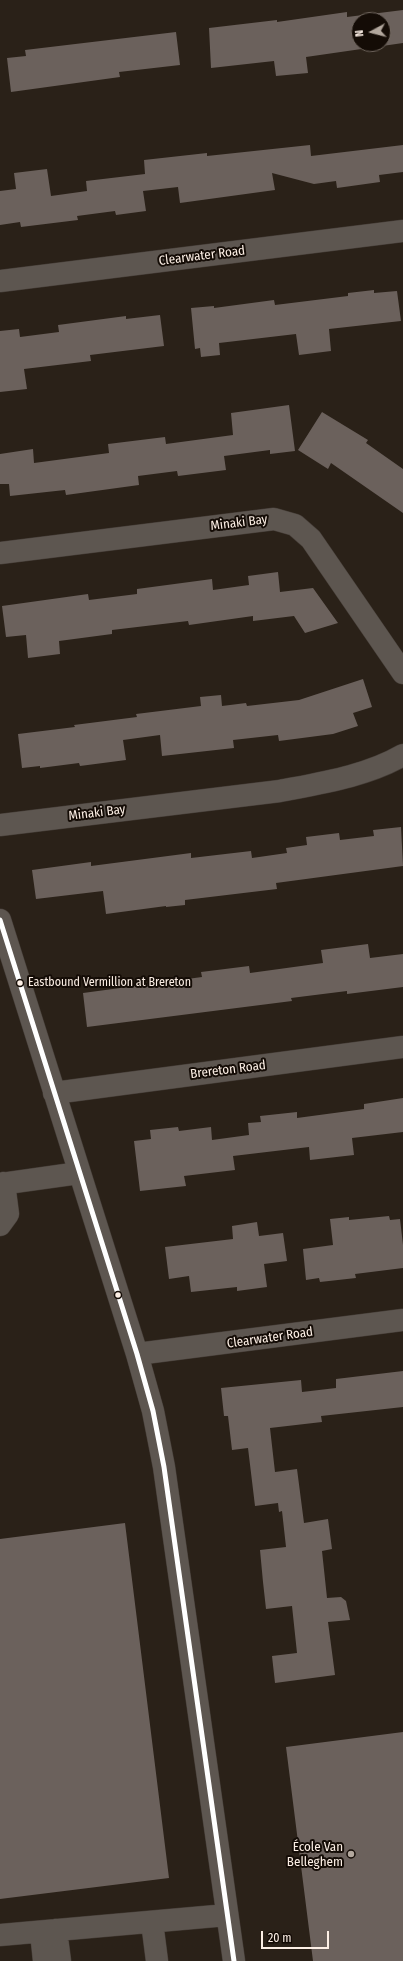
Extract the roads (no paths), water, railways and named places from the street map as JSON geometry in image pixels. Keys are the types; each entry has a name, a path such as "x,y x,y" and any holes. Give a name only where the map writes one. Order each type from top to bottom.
{"street":[{"name":"Clearwater Road","path":"0,281 403,231"},
{"name":"Minaki Bay","path":"0,553 274,519 295,525 311,539 403,673"},
{"name":"Minaki Bay","path":"0,825 280,791 358,773 403,755"},
{"path":"0,920 79,1173 138,1354 152,1411 164,1468 234,1961"},
{"name":"Brereton Road","path":"54,1093 403,1047"},
{"path":"0,1224 8,1214 2,1184 79,1173"},
{"name":"Clearwater Road","path":"138,1354 403,1320"},
{"path":"0,1935 227,1915"},
{"path":"152,1922 157,1961"},
{"path":"44,1961 48,1931"},
{"path":"48,1931 60,1961"}],"place":[{"name":"Eastbound Vermillion at Brereton","path":"20,983"},
{"name":"École Van Belleghem","path":"351,1854"}]}
